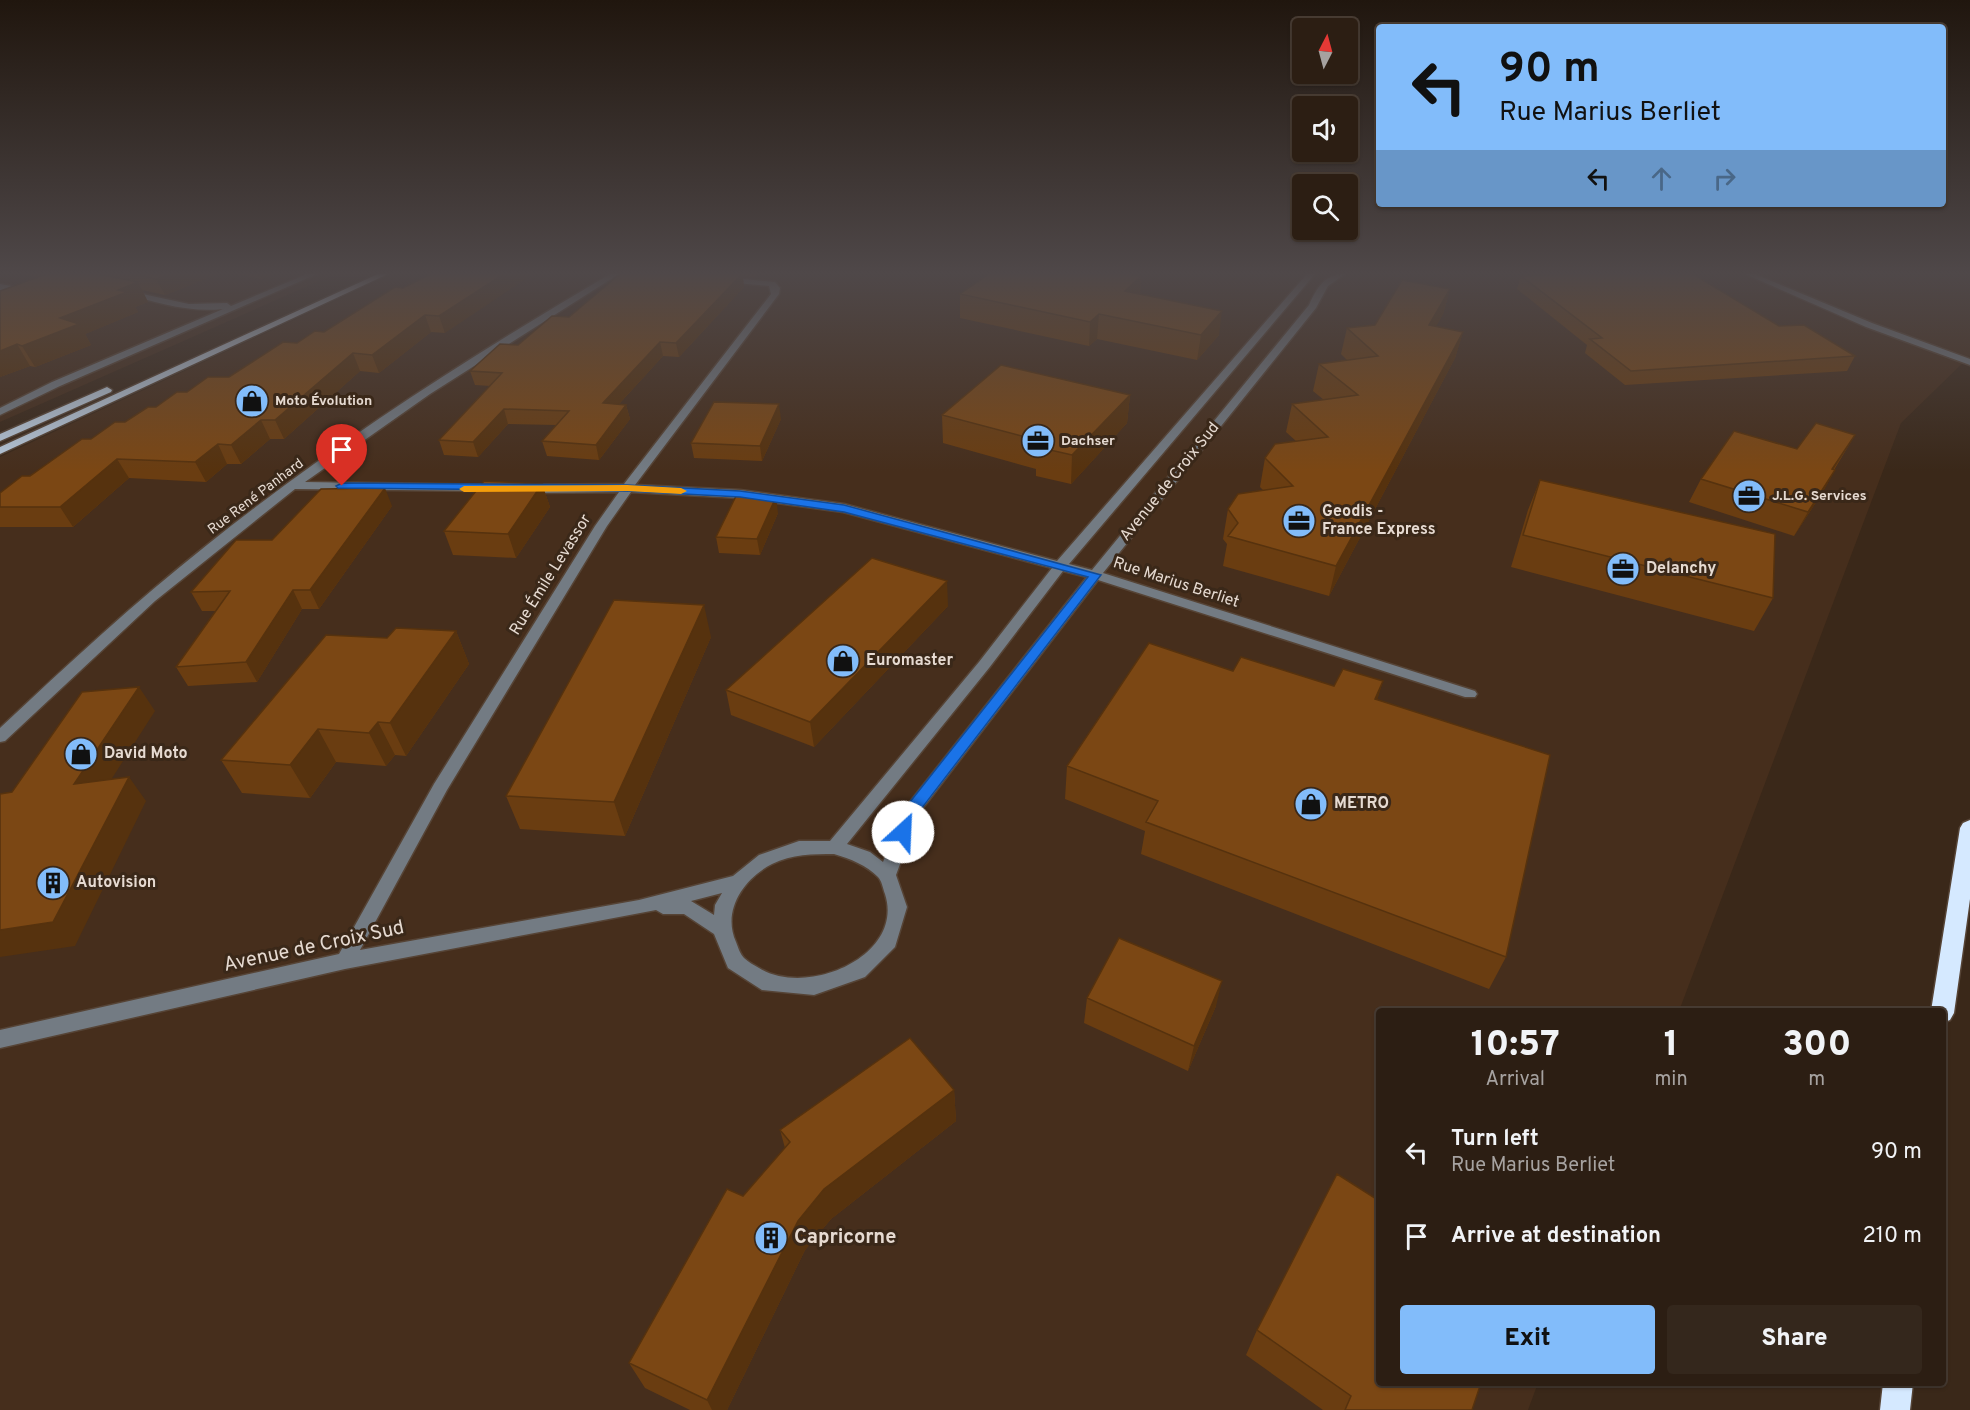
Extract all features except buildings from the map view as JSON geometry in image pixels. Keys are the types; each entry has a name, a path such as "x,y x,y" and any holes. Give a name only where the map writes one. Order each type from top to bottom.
{"highway":[{"path":"1943,1008 1970,828"},
{"path":"1895,1410 1898,1386"}],"main road":[{"path":"0,438 224,340"},
{"path":"0,451 235,340"}],"street":[{"path":"0,412 162,340"},
{"name":"Rue René Panhard","path":"0,737 72,668 244,521 440,383 507,340"},
{"name":"Rue Émile Levassor","path":"345,961 440,788 627,488 740,340"},
{"name":"Avenue de Croix Sud","path":"835,847 984,664 1061,565 1252,340"},
{"name":"Avenue de Croix Sud","path":"887,875 912,811 1095,575 1286,340"},
{"path":"1908,340 1970,362"},
{"name":"Rue Marius Berliet","path":"295,485 496,489 627,488 740,494 844,508 1095,575 1470,694"},
{"path":"835,847 864,857 887,875 898,907 888,942 858,971 814,987 769,984 735,962 721,930 724,905 738,882 765,860 799,848 835,847"},
{"name":"Avenue de Croix Sud","path":"0,1039 345,961 639,907 738,882"},
{"name":"Avenue de Croix Sud","path":"639,907 687,907 721,930"}],"shaded area":[{"path":"0,340 186,340 0,422"},
{"path":"251,340 1970,340 1970,356 1901,423 1680,1008 1376,1008 1376,1386 1537,1386 1528,1410 0,1410 0,457"}],"slow traffic":[{"path":"464,489 627,488 681,491"}],"place":[{"name":"Moto Évolution","path":"252,401"},
{"name":"Dachser","path":"1038,441"},
{"name":"J.L.G. Services","path":"1749,496"},
{"name":"Geodis - France Express","path":"1299,521"},
{"name":"Delanchy","path":"1623,569"},
{"name":"Euromaster","path":"843,661"},
{"name":"David Moto","path":"81,754"},
{"name":"METRO","path":"1311,804"},
{"name":"Autovision","path":"53,883"},
{"name":"Capricorne","path":"771,1238"}],"route":[{"path":"342,486 627,488 740,494 844,508 1095,575 912,811 903,832"}]}
